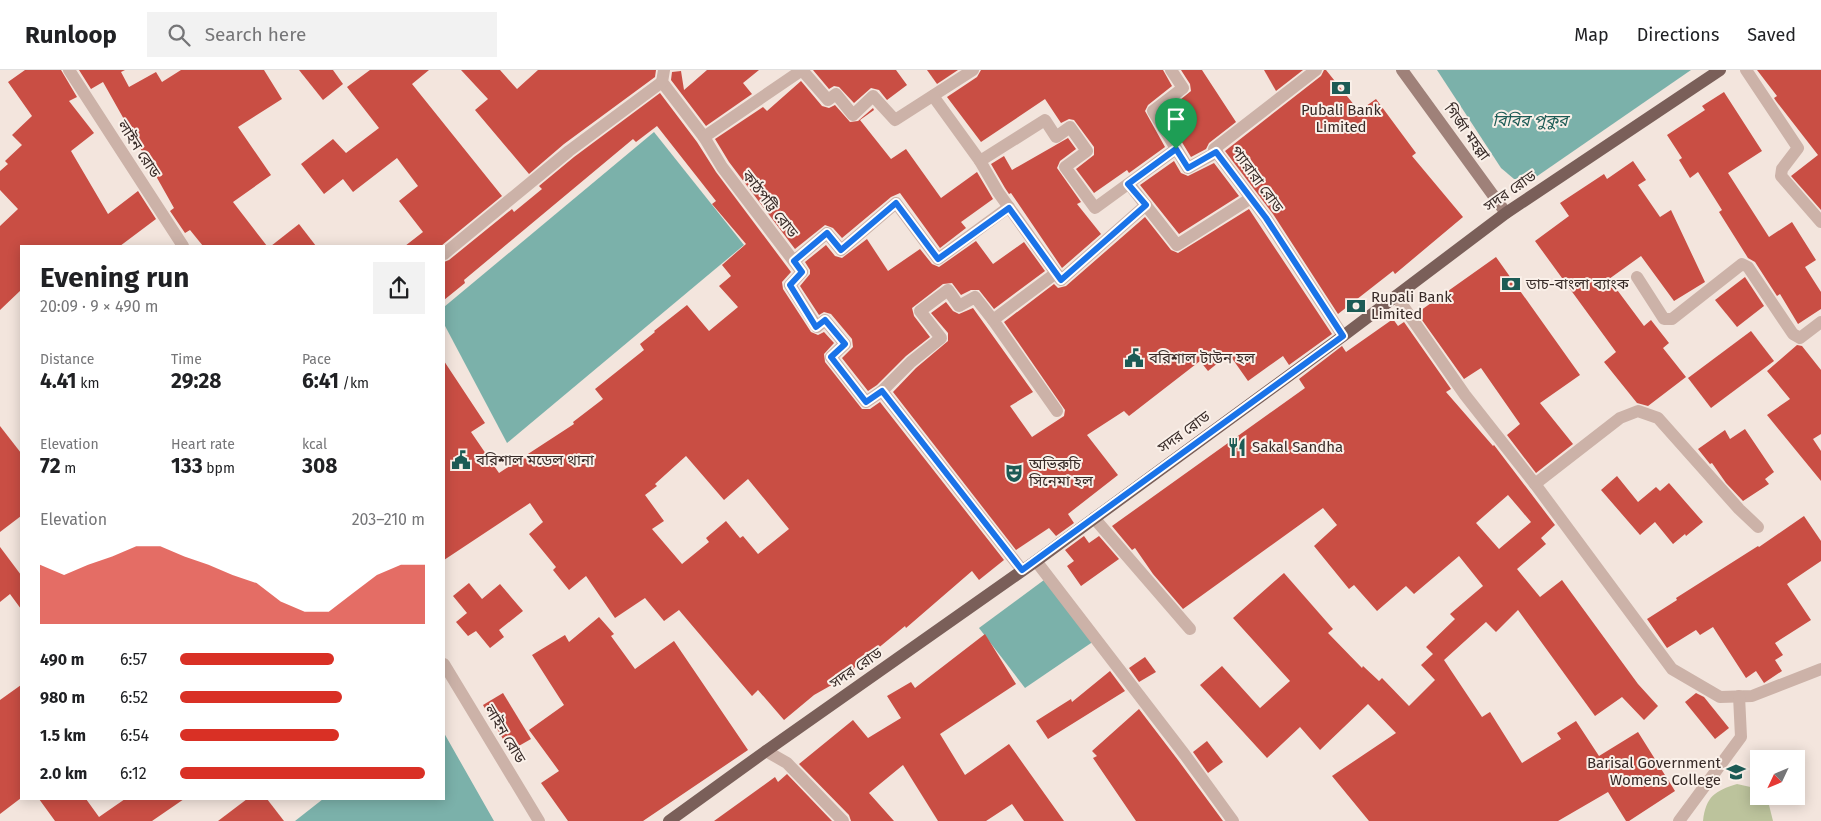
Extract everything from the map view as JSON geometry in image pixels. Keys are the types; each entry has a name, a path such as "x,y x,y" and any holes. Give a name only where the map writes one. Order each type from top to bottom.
{"main road":[{"name":"গির্জা মহল্লা","path":"1402,70 1506,212"},
{"name":"সদর রোড","path":"669,821 1036,561 1343,336 1506,212 1720,70"}],"street":[{"name":"লাইন রোড","path":"69,70 182,245"},
{"path":"704,137 802,70 828,100 836,94 854,115 874,96 895,120 973,70"},
{"path":"1171,70 1183,88 1153,111 1188,168 1216,152"},
{"name":"প্যারারা রোড","path":"1316,70 1214,149 1266,218 1343,336"},
{"path":"1746,70 1798,148 1782,169 1781,176 1821,222"},
{"path":"445,253 663,76"},
{"name":"কাঠপট্টি রোড","path":"663,76 722,167 802,272 790,285 816,327 825,320 845,344 831,357 866,402 882,391"},
{"path":"933,96 980,161 1009,208 1061,280 1146,205"},
{"path":"980,161 1046,120 1056,137 1070,128 1086,151 1065,167 1095,208 1176,149"},
{"path":"1128,184 1177,245 1251,198"},
{"path":"794,261 827,233 841,250 896,203 938,259 1009,208"},
{"path":"1637,277 1664,319 1672,319 1742,264 1748,267 1793,334 1800,338 1821,322"},
{"path":"993,320 1056,273"},
{"path":"1022,570 882,391 911,362 941,338 920,311 948,290 958,306 974,298 993,320 1057,411"},
{"path":"1396,296 1465,395 1535,484 1672,669 1720,697 1752,696 1821,669"},
{"path":"1535,484 1620,418 1638,411 1658,418 1739,509 1758,527"},
{"path":"1094,518 1190,629"},
{"path":"1036,561 1185,755 1233,821"},
{"name":"লাইন রোড","path":"445,666 539,821"},
{"path":"1679,821 1742,737 1739,696"},
{"path":"766,751 787,763 843,821"}],"green space":[{"path":"1737,784 1750,787 1750,805 1769,805 1773,821 1703,821 1709,800 1723,789"}],"water":[{"name":"বিবির পুকুর","path":"1437,70 1691,70 1533,179 1514,179 1501,168"},
{"path":"654,132 744,245 507,443 445,326 445,306"},
{"path":"1044,580 1094,641 1025,688 979,628"},
{"path":"445,735 494,821 295,821 322,800 445,800"}],"building":[{"path":"25,70 61,70 77,97 69,101 94,133 71,151 108,214 138,191 156,219 121,245 20,245 20,291 0,310 0,226 18,209 0,190 0,171 8,164 5,161 22,145 12,135 32,116 8,82"},
{"path":"79,70 125,70 121,72 129,87 156,72 162,82 181,70 264,70 282,99 238,127 271,175 233,202 266,245 202,245 190,230 185,233 170,211 174,208 103,82 91,89"},
{"path":"299,70 333,70 343,84 323,100"},
{"path":"370,70 429,70 412,84 502,196 442,245 406,245 423,232 399,201 418,186 397,158 353,192 343,179 324,194 301,164 333,139 346,153 379,128 347,87"},
{"path":"461,70 500,70 517,89 538,70 656,70 655,77 564,144 529,174 475,110 488,99"},
{"path":"707,70 759,70 743,83 752,94 706,126 671,80 672,72 681,71 684,90"},
{"path":"813,70 896,70 907,85 887,100 879,90 871,88 854,103 839,87 834,86 829,89"},
{"path":"927,70 958,70 937,84"},
{"path":"981,70 1163,70 1172,86 1148,105 1145,111 1165,147 1129,173 1127,170 1094,193 1076,169 1094,155 1094,147 1074,120 1069,119 1061,123 1045,99 981,142 947,97 977,77"},
{"path":"1181,70 1202,70 1236,122 1209,143 1206,149 1191,157 1164,113 1191,91 1190,84"},
{"path":"1264,70 1303,70 1276,91"},
{"path":"1324,70 1326,70 1359,111 1376,99 1416,153 1412,156 1463,217 1395,274 1393,271 1338,314 1273,214 1225,151 1321,76"},
{"path":"1757,70 1821,70 1821,210 1791,176 1818,155 1776,101 1774,98 1777,96"},
{"path":"801,81 822,106 829,108 835,105 850,122 858,121 873,108 874,110 860,120 891,159 906,149 941,198 977,172 993,199 961,222 966,228 940,248 900,193 891,197 842,238 833,228 825,225 795,249 729,162 715,139 763,107 767,111"},
{"path":"1724,92 1762,151 1728,173 1769,237 1792,222 1816,260 1805,267 1821,292 1821,309 1798,324 1780,294 1777,296 1755,262 1748,258 1719,212 1722,210 1698,172 1690,178 1679,160 1682,158 1667,135 1705,110 1702,106"},
{"path":"660,93 791,272 782,282 783,289 811,332 818,335 824,332 834,343 824,354 825,362 862,409 870,409 880,402 1004,560 979,580 972,571 906,628 905,626 854,668 852,675 814,695 784,720 758,690 752,696 679,610 664,621 645,598 615,618 586,576 569,590 553,570 556,567 529,534 543,522 530,503 445,559 445,363 485,423 471,432 499,473 574,424 573,422 603,399 595,389 644,350 640,344 687,305 709,331 738,307 719,286 731,276 722,265 746,244 712,204 716,201 657,126 636,142 633,139 464,280 465,283 445,299 445,262 512,209 514,212 542,189 539,186 574,157","holes":["686,456 724,500 748,479 789,529 758,554 743,536 740,538 726,521 706,538 709,542 682,564 652,529 664,521 645,495 657,486 655,484"]},
{"path":"1068,138 1076,149 1060,161 1057,168 1081,202 1077,204 1101,234 1062,268 1011,193 1009,194 991,164 1004,156 1012,170"},
{"path":"1174,161 1181,173 1188,176 1214,163 1239,196 1179,234 1140,185"},
{"path":"1633,161 1646,180 1638,185 1660,217 1671,210 1705,282 1674,301 1641,256 1609,279 1644,326 1651,320 1669,343 1663,348 1686,377 1648,406 1637,403 1604,362 1616,352 1535,241 1569,216 1560,203 1604,174 1607,179"},
{"path":"1249,209 1332,334 1289,365 1283,356 1248,381 1229,354 1208,371 1200,361 1129,416 1124,411 1087,435 1118,475 1068,514 1074,523 1056,536 1049,528 1016,550 893,392 916,368 948,341 948,333 931,313 946,302 953,311 959,314 973,308 1033,392 1010,406 1032,437 1064,416 1065,410 1004,322 1054,284 1058,288 1066,286 1145,217 1171,250 1178,253"},
{"path":"299,224 315,245 272,245"},
{"path":"867,239 888,271 920,249 932,264 939,267 976,241 993,264 1024,242 1045,271 994,309 979,290 971,290 961,295 952,283 943,284 912,308 914,316 930,337 868,391 842,358 853,347 852,339 831,314 824,312 819,315 800,286 810,274 810,270 805,262 826,245 835,256 842,258"},
{"path":"1496,257 1580,375 1540,403 1573,444 1536,473 1507,435 1520,424 1481,368 1464,379 1417,313"},
{"path":"1745,277 1764,306 1737,327 1715,300"},
{"path":"1393,319 1398,326 1404,322 1451,389 1446,392 1494,445 1555,525 1541,538 1546,544 1517,569 1540,597 1562,580 1638,684 1658,706 1644,720 1622,697 1595,716 1518,610 1496,632 1486,622 1444,660 1482,717 1490,712 1522,763 1561,739 1557,733 1576,721 1599,756 1638,732 1675,791 1629,821 1626,821 1608,792 1558,821 1369,821 1332,776 1396,733 1368,704 1320,750 1300,727 1267,758 1200,685 1222,666 1260,708 1290,681 1233,618 1284,573 1333,629 1328,633 1362,668 1363,666 1379,681 1382,678 1409,706 1435,680 1421,665 1433,654 1426,647 1455,619 1450,614 1483,586 1459,556 1414,594 1406,586 1377,611 1354,585 1349,589 1314,546 1337,525 1323,508 1183,609 1153,574 1135,548 1132,550 1112,526 1305,388 1299,379 1342,346 1346,352","holes":["1508,495 1531,522 1499,549 1476,523"]},
{"path":"1751,331 1774,361 1711,408 1688,378"},
{"path":"1797,345 1802,346 1821,370 1821,434 1813,439 1821,451 1821,481 1767,415 1790,399 1767,371"},
{"path":"0,426 20,452 20,517 0,532"},
{"path":"1745,429 1774,472 1765,479 1769,484 1743,501 1698,449 1725,430 1730,439"},
{"path":"1617,476 1638,502 1656,487 1660,491 1669,483 1703,522 1673,544 1655,522 1640,535 1601,490"},
{"path":"1804,516 1821,541 1821,561 1787,584 1811,620 1775,643 1783,655 1775,660 1782,671 1764,683 1756,671 1746,678 1713,627 1700,635 1696,630 1667,648 1647,619 1677,600 1676,598 1759,547"},
{"path":"1084,536 1089,543 1099,536 1119,559 1081,586 1067,566 1074,561 1065,550"},
{"path":"0,547 20,574 20,608 10,594 0,602"},
{"path":"469,583 482,599 500,584 523,611 499,630 504,637 490,648 476,631 468,636 456,622 467,613 453,596"},
{"path":"599,617 614,634 611,636 635,669 674,641 748,750 643,821 568,821 541,783 559,771 529,730 564,705 532,655 565,635 569,642"},
{"path":"985,634 1016,684 940,734 965,775 1009,744 1064,821 1024,821 1012,804 986,821 938,821 903,765 869,793 894,821 851,821 849,815 799,764 853,720 868,738 901,718 887,696 911,682 915,688"},
{"path":"1145,657 1156,672 1139,682 1129,668"},
{"path":"1110,671 1125,691 1048,739 1036,721 1071,699 1072,702"},
{"path":"20,686 20,799 0,814 0,700"},
{"path":"503,693 531,739 510,751 483,705"},
{"path":"1696,693 1704,697 1729,728 1715,739 1685,702"},
{"path":"1139,709 1223,821 1136,821 1093,758 1097,756 1092,751"},
{"path":"1207,741 1223,762 1208,773 1193,752"},
{"path":"787,774 832,821 714,821 775,777 778,782"},
{"path":"40,800 87,800 99,817 124,800 183,800 152,821 55,821"},
{"path":"246,800 268,800 284,821 218,821"}],"place":[{"name":"Pubali Bank Limited","path":"1341,88"},
{"name":"ডাচ-বাংলা ব্যাংক","path":"1511,284"},
{"name":"Rupali Bank Limited","path":"1356,306"},
{"name":"বরিশাল টাউন হল","path":"1134,358"},
{"name":"Sakal Sandha","path":"1237,447"},
{"name":"বরিশাল মডেল থানা","path":"461,460"},
{"name":"অভিরুচি সিনেমা হল","path":"1014,473"},
{"name":"Barisal Government Womens College","path":"1736,772"}],"route":[{"path":"1176,149 1188,168 1216,152 1266,218 1343,336 1022,570 882,391 866,402 831,357 845,344 825,320 816,327 790,285 802,272 794,261 827,233 841,250 896,203 938,259 1009,208 1061,280 1146,205 1128,184 1176,149"}]}
